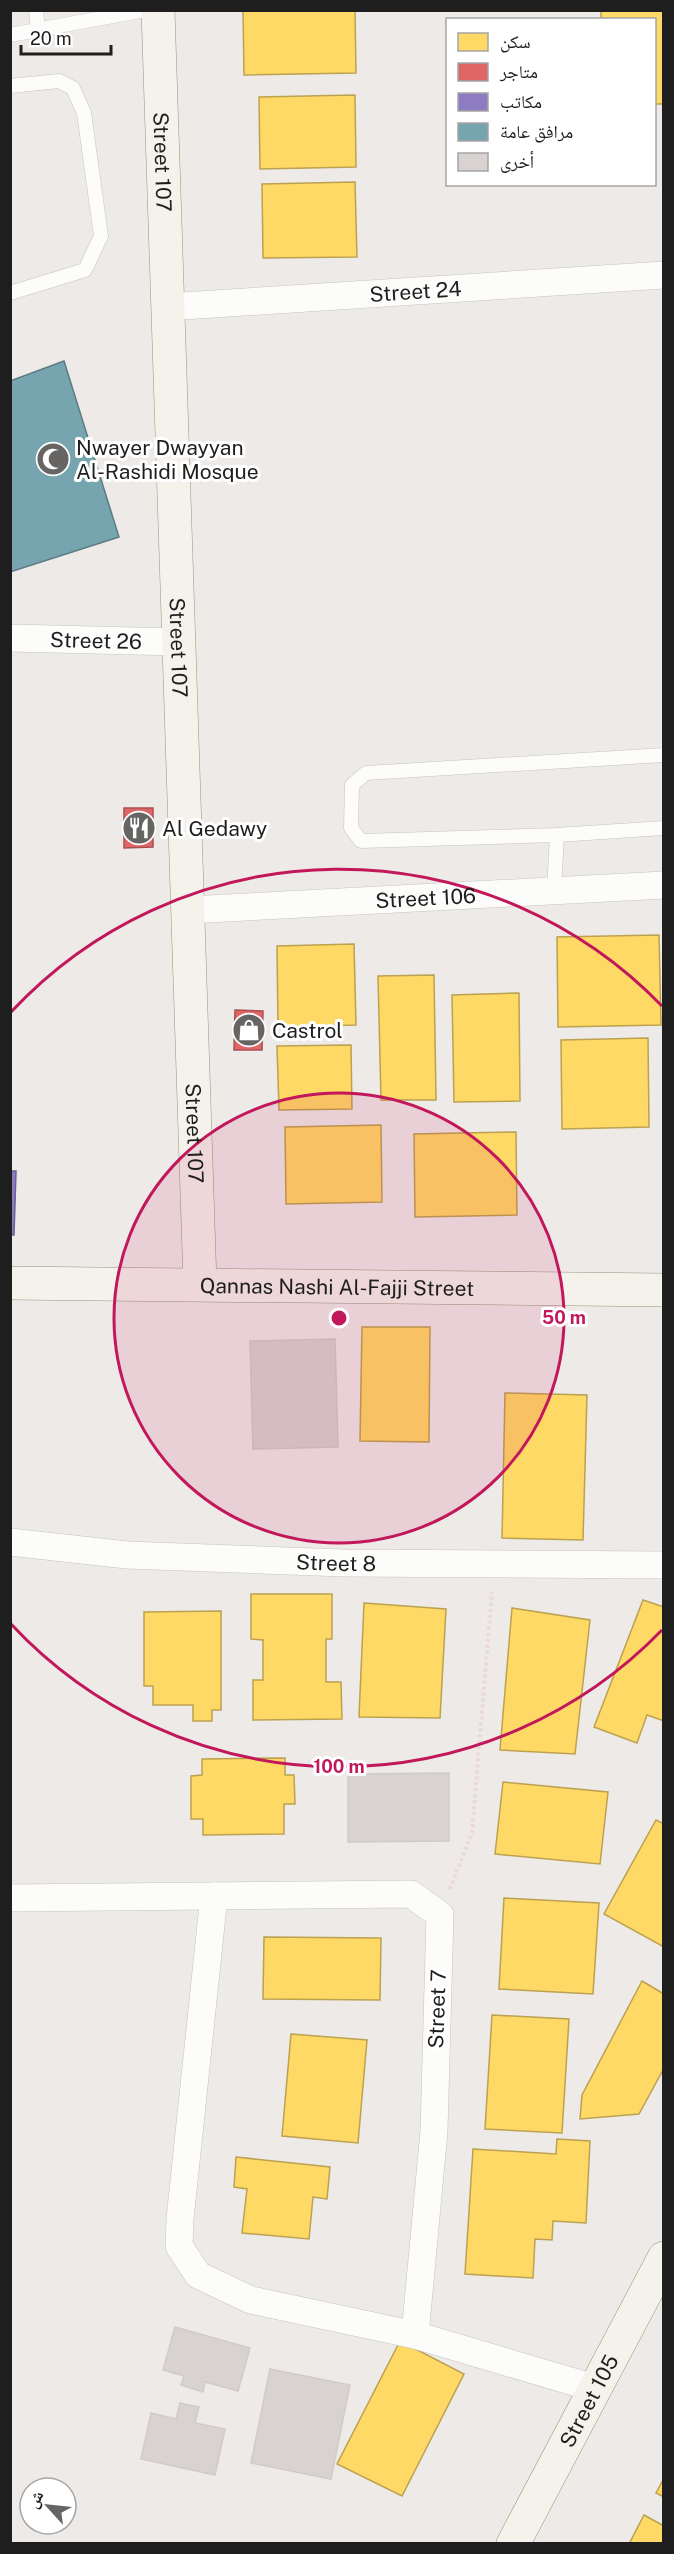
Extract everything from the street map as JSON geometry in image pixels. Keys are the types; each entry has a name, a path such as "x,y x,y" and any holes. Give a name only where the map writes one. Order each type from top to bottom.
{"street":[{"name":"Street 107","path":"158,10 200,1284"},
{"name":"Street 24","path":"166,307 663,275"},
{"name":"Street 26","path":"10,638 179,642"},
{"name":"Street 106","path":"188,910 663,885"},
{"name":"Qannas Nashi Al-Fajji Street","path":"10,1283 663,1290"},
{"name":"Street 8","path":"10,1542 127,1555 343,1563 663,1565"},
{"path":"10,1898 411,1894 440,1915"},
{"path":"214,1896 180,2218 179,2246 198,2275 251,2300 415,2335 594,2388"},
{"name":"Street 7","path":"415,2335 434,2131 440,1915"},
{"name":"Street 105","path":"513,2544 663,2258"}],"lane":[{"path":"36,10 38,30"},
{"path":"10,35 97,15 145,10"},
{"path":"10,86 59,81 73,88 84,113 101,236 85,270 10,293"},
{"path":"663,755 366,773 352,785 351,828 361,841 557,835 663,828"},
{"path":"554,891 557,835"}],"path":[{"path":"440,1915 472,1832 494,1564"}],"building: سكن":[{"path":"243,10 355,10 356,73 244,75"},
{"path":"601,10 664,10 664,104 656,104 656,18 601,18"},
{"path":"355,95 356,167 260,169 259,97"},
{"path":"355,182 357,257 263,258 262,184"},
{"path":"659,935 661,1025 558,1027 557,937"},
{"path":"354,944 356,1025 278,1027 277,946"},
{"path":"434,975 436,1100 381,1100 378,976"},
{"path":"519,993 520,1101 454,1102 452,995"},
{"path":"648,1038 649,1127 562,1129 561,1040"},
{"path":"351,1045 352,1109 279,1110 277,1046"},
{"path":"381,1125 382,1202 286,1204 285,1127"},
{"path":"516,1132 517,1215 415,1217 414,1134"},
{"path":"362,1327 430,1327 429,1442 360,1441"},
{"path":"505,1393 587,1395 583,1540 502,1538"},
{"path":"251,1594 332,1594 332,1639 326,1639 326,1682 341,1682 342,1719 253,1720 253,1680 263,1680 263,1640 251,1639"},
{"path":"643,1600 664,1607 664,1721 647,1715 637,1743 594,1727"},
{"path":"364,1603 446,1609 440,1718 359,1717"},
{"path":"512,1608 590,1620 575,1754 500,1750"},
{"path":"221,1611 221,1710 212,1710 212,1721 193,1721 193,1705 153,1705 153,1686 144,1686 144,1612"},
{"path":"285,1758 285,1775 294,1775 295,1804 284,1804 284,1834 203,1835 203,1819 191,1819 191,1776 202,1775 202,1759"},
{"path":"503,1782 608,1792 600,1864 495,1854"},
{"path":"656,1820 664,1824 664,1947 604,1914"},
{"path":"504,1898 599,1903 593,1994 499,1989"},
{"path":"264,1937 381,1938 380,2000 263,1999"},
{"path":"642,1981 664,1994 664,2068 639,2114 580,2119 582,2095"},
{"path":"492,2015 569,2019 562,2133 485,2129"},
{"path":"291,2034 367,2040 358,2143 282,2136"},
{"path":"557,2139 590,2141 586,2223 553,2221 552,2240 535,2239 533,2278 465,2274 473,2149 556,2154"},
{"path":"236,2157 330,2167 327,2199 313,2197 309,2239 242,2233 247,2189 234,2187"},
{"path":"400,2341 464,2374 402,2496 337,2464"},
{"path":"664,2478 664,2497 656,2493"},
{"path":"644,2515 664,2526 664,2544 629,2544"}],"building: متاجر":[{"name":"Al Gedawy","path":"124,808 153,808 153,847 124,848"},
{"name":"Castrol","path":"235,1010 263,1011 262,1050 234,1050"}],"building: مكاتب":[{"path":"10,1171 16,1171 14,1235 10,1235"}],"building: مرافق عامة":[{"name":"Nwayer Dwayyan Al-Rashidi Mosque","path":"64,361 119,537 10,572 10,381"}],"building: أخرى":[{"path":"335,1339 338,1447 253,1449 250,1341"},
{"path":"449,1773 449,1841 348,1842 348,1774"},
{"path":"175,2327 250,2348 238,2391 205,2382 203,2392 181,2385 184,2376 163,2370"},
{"path":"270,2369 350,2385 331,2479 251,2463"},
{"path":"180,2403 199,2407 195,2423 225,2429 215,2475 141,2459 151,2413 176,2419"}],"place":[{"name":"Nwayer Dwayyan Al-Rashidi Mosque","path":"53,459"},
{"name":"Al Gedawy","path":"139,828"},
{"name":"Castrol","path":"249,1030"}]}
